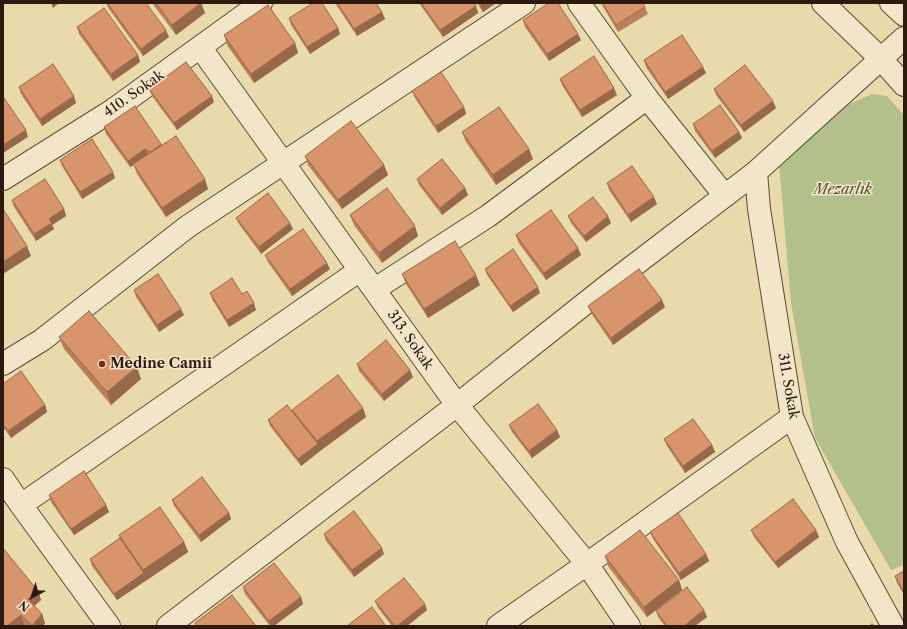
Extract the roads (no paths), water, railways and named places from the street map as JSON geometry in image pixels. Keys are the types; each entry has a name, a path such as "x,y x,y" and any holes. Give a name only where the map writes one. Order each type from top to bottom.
{"street":[{"name":"410. Sokak","path":"3,179 113,110 261,3"},
{"path":"3,364 42,340 187,227 282,162 524,3"},
{"path":"579,3 647,98 725,196"},
{"path":"823,3 880,58 904,85"},
{"path":"891,3 904,16"},
{"path":"173,624 457,405 607,286 756,172 880,58 904,38"},
{"name":"313. Sokak","path":"200,47 457,405 587,564 629,626"},
{"path":"375,289 488,216 647,98"},
{"name":"311. Sokak","path":"756,172 759,209 792,418 847,542 893,626"},
{"path":"21,505 360,270"},
{"path":"498,626 792,418"},
{"path":"3,479 109,626"}],"place":[{"name":"Medine Camii","path":"102,364"}],"park label":[{"name":"Mezarlık","path":"843,190"}]}
